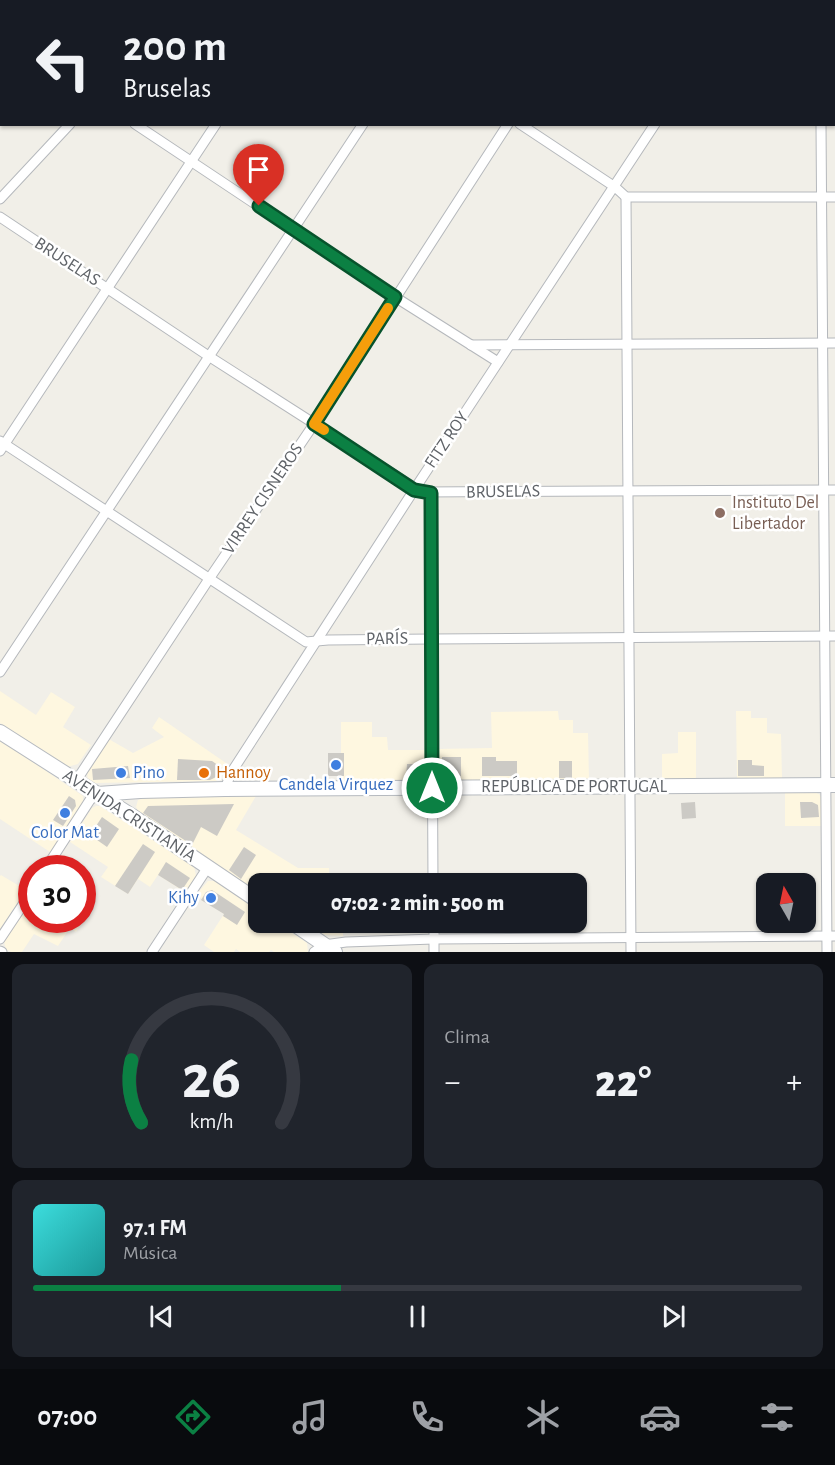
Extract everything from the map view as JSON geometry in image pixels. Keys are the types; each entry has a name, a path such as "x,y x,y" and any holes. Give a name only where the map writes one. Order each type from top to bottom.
{"main road":[{"name":"AVENIDA CRISTIANÍA","path":"0,732 248,894"},
{"name":"REPÚBLICA DE PORTUGAL","path":"98,794 225,789 831,785"},
{"path":"304,933 324,950"}],"street":[{"path":"0,199 68,126"},
{"path":"138,126 395,297 498,362"},
{"path":"2,445 215,126"},
{"path":"0,672 362,126"},
{"name":"VIRREY CISNEROS","path":"76,781 314,424 507,126"},
{"path":"523,126 615,187 626,197 835,197"},
{"name":"FITZ ROY","path":"225,789 231,773 315,641 654,126"},
{"path":"821,126 824,636 831,785 831,936 827,952"},
{"path":"626,197 631,952"},
{"name":"BRUSELAS","path":"0,218 414,490 431,493 835,490"},
{"path":"471,345 835,344"},
{"name":"PARÍS","path":"2,445 306,642 835,636"},
{"path":"431,493 433,873"},
{"path":"54,855 90,800 98,794"},
{"path":"152,952 208,867"},
{"path":"0,939 18,912"},
{"path":"434,933 434,952"},
{"path":"324,950 346,942 434,939 831,936"}],"shaded area":[{"path":"0,691 36,715 51,692 75,707 63,727 91,745 78,764 67,767 0,723"},
{"path":"558,711 559,720 573,720 573,733 588,733 589,780 445,782 438,777 436,749 492,748 491,712"},
{"path":"736,711 751,711 751,718 767,718 767,733 781,734 782,778 737,779"},
{"path":"159,717 229,765 220,779 216,781 93,783 88,780 87,771 107,738 133,753 164,737 152,728"},
{"path":"341,722 372,722 372,737 387,737 388,750 427,750 426,779 423,781 341,781"},
{"path":"678,732 696,732 696,779 662,779 662,754 678,753"},
{"path":"0,740 83,796 83,803 50,852 0,819"},
{"path":"785,792 819,794 822,798 822,826 785,826"},
{"path":"256,796 236,830 298,868 329,868 329,873 248,873 248,885 139,812 136,807 138,800 149,797"},
{"path":"100,806 194,866 196,876 186,893 158,875 150,887 138,879 128,894 101,877 108,867 96,859 96,855 90,855 70,842 92,808"},
{"path":"0,876 18,885 18,902 0,929"},
{"path":"208,881 215,881 248,903 248,933 292,933 307,943 308,952 274,952 271,950 269,952 240,952 236,949 234,952 214,952 204,945 224,914 196,895"},
{"path":"18,921 18,933 67,933 58,946 34,934 22,952 11,952 6,949 4,942"},
{"path":"321,933 343,933 343,936"}],"building":[{"name":"Candela Virquez","path":"328,753 344,753 344,776 328,776"},
{"path":"442,757 461,757 461,776 446,776 442,769"},
{"path":"482,757 496,757 496,761 517,761 517,776 482,776"},
{"name":"Hannoy","path":"178,759 212,761 222,768 216,777 210,780 177,780"},
{"path":"738,760 752,760 752,765 764,766 764,776 738,776"},
{"path":"559,761 572,761 572,778 559,778"},
{"path":"407,764 425,764 424,773 419,778 406,778"},
{"path":"128,766 130,778 93,780 92,769"},
{"name":"Color Mat","path":"69,796 75,800 76,806 63,826 53,820"},
{"path":"695,802 696,818 682,819 681,803"},
{"path":"800,802 812,802 818,805 819,817 801,818"},
{"path":"234,804 217,836 201,827 192,845 143,813 148,806"},
{"path":"102,817 119,829 107,847 90,835"},
{"path":"143,844 155,852 128,894 115,886"},
{"path":"244,847 256,855 241,879 229,870"},
{"path":"166,862 190,878 182,890 158,875"},
{"path":"212,890 245,912 237,925 201,900 206,892"}],"slow traffic":[{"path":"324,430 314,424 388,308"}],"place":[{"name":"Instituto Del Libertador","path":"720,513"},
{"name":"Candela Virquez","path":"336,765"},
{"name":"Pino","path":"121,773"},
{"name":"Hannoy","path":"204,773"},
{"name":"Color Mat","path":"65,813"},
{"name":"Kihy","path":"211,898"}],"route":[{"path":"259,206 395,297 314,424 414,490 431,493 432,788"}]}
